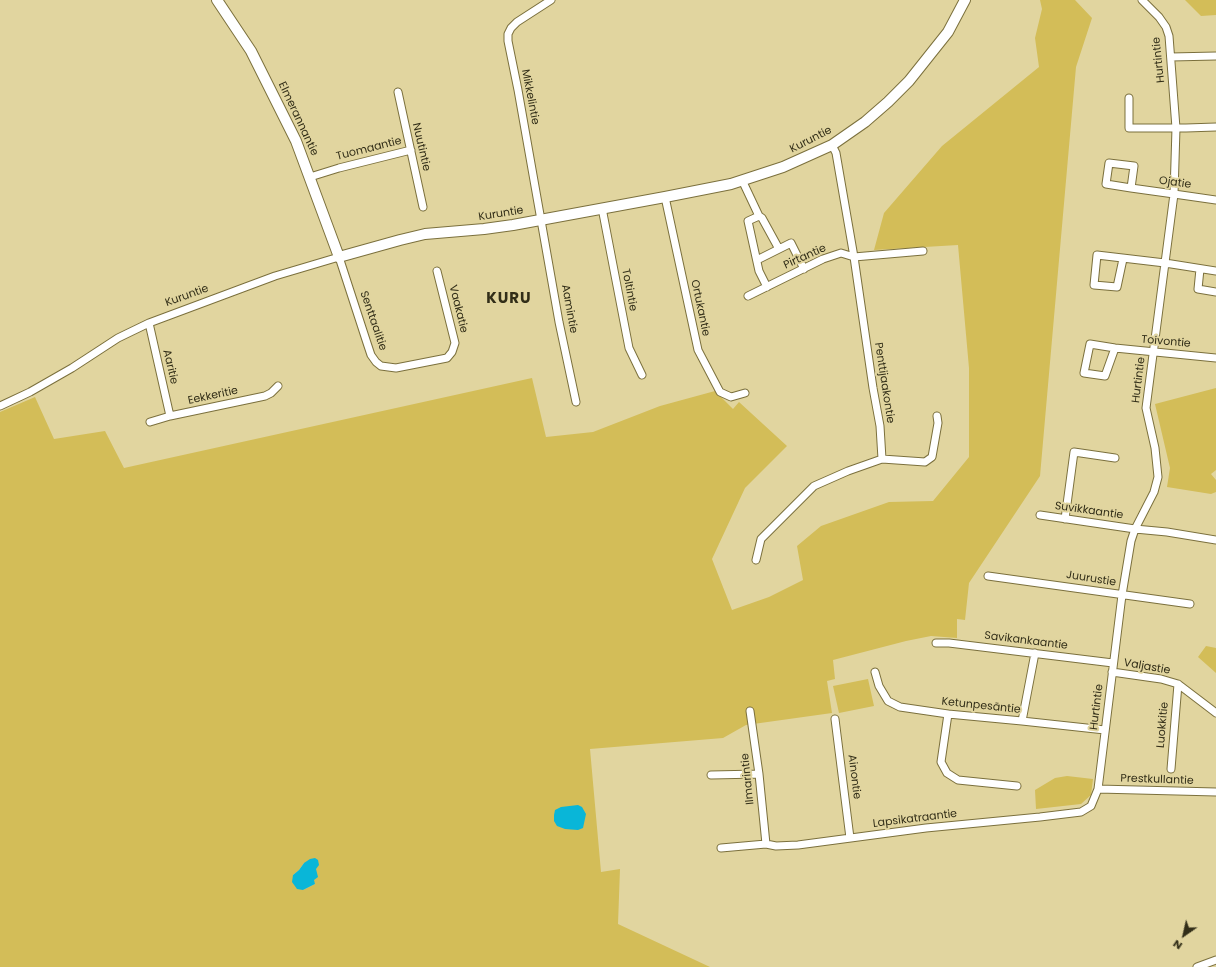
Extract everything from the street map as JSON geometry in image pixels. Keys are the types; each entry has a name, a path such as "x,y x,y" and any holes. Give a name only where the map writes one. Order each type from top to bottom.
{"street":[{"name":"Elmerannantie","path":"217,0 251,51 296,141 338,257"},
{"name":"Mikkelintie","path":"542,219 508,41 508,34 517,22 552,0"},
{"name":"Kuruntie","path":"0,406 30,392 72,368 118,338 149,323 275,276 338,257 425,234 484,229 665,197 731,184 783,167 832,145 865,122 888,102 909,81 948,32 966,0"},
{"name":"Hurtintie","path":"1098,789 1122,595 1131,542 1135,529 1154,492 1158,477 1155,448 1146,408 1174,194 1176,128 1169,36 1166,27 1159,17 1142,0"},
{"path":"1171,58 1216,56"},
{"name":"Nuutintie","path":"398,92 423,207"},
{"path":"1129,98 1129,128 1216,127"},
{"name":"Penttijaakontie","path":"832,145 836,153 854,257 880,426 882,459"},
{"name":"Tuomaantie","path":"310,177 339,168 411,150"},
{"name":"Ojatie","path":"1131,188 1134,166 1109,163 1106,184 1131,188 1216,200"},
{"path":"742,180 759,216 762,218 779,249"},
{"name":"Ortukantie","path":"665,197 698,350 720,392 731,397 745,393"},
{"name":"Toltintie","path":"602,208 629,348 642,374"},
{"path":"759,216 748,221 759,271 767,287"},
{"name":"Aamintie","path":"542,219 576,402"},
{"path":"757,260 791,244 804,269"},
{"name":"Pirtantie","path":"748,296 823,260 841,254 854,257 923,251"},
{"path":"1123,259 1117,287 1094,285 1097,255 1216,271"},
{"name":"Senttaalitie","path":"338,257 366,343 376,362 381,366 396,368 447,358 452,352"},
{"path":"1200,269 1198,289 1216,292"},
{"name":"Vaakatie","path":"437,270 455,343 452,352"},
{"name":"Aaritie","path":"149,323 170,416"},
{"name":"Toivontie","path":"1114,348 1105,376 1084,373 1090,344 1114,348 1216,358"},
{"name":"Eekkeritie","path":"150,422 170,416 265,396 271,393 278,386"},
{"path":"756,560 761,539 814,486 848,471 882,459 925,462 932,457 938,423 937,416"},
{"path":"1065,518 1074,452 1115,458"},
{"name":"Suvikkaantie","path":"1040,515 1216,540"},
{"name":"Juurustie","path":"988,576 1190,604"},
{"name":"Savikankaantie","path":"936,643 949,643 1113,663"},
{"path":"1022,721 1035,653"},
{"name":"Ketunpesäntie","path":"875,672 879,686 888,701 900,707 948,714 1105,730"},
{"name":"Valjastie","path":"1112,672 1161,679 1178,684 1216,713"},
{"name":"Luokkitie","path":"1170,769 1178,684"},
{"name":"Ilmarintie","path":"750,711 759,774 766,844"},
{"path":"948,714 942,762 947,773 958,780 1017,786"},
{"name":"Ainontie","path":"835,719 850,838"},
{"path":"711,775 759,774"},
{"name":"Lapsikatraantie","path":"721,848 766,844 776,846 798,845 926,828 1081,812 1092,806 1098,789"},
{"name":"Prestkullantie","path":"1098,789 1216,792"},
{"path":"1197,967 1216,960"}],"shaded area":[{"path":"1040,0 1075,0 1092,18 1076,67 1040,476 969,583 965,620 957,619 957,638 931,636 833,660 835,679 827,681 832,713 746,725 723,738 590,749 601,872 620,869 618,924 710,967 0,967 0,412 35,397 54,439 105,431 124,468 532,378 546,437 593,432 660,406 715,391 733,409 739,402 787,446 745,488 712,559 732,610 769,597 803,580 797,546 821,526 889,502 933,501 969,457 969,368 958,245 874,250 884,213 942,146 1039,67 1035,38 1042,9","holes":["304,863 315,884 303,890 293,875"]},
{"path":"1185,0 1216,0 1216,15 1201,16"},
{"path":"1216,388 1216,470 1211,474 1216,480 1216,492 1211,494 1167,487 1170,468 1155,404"},
{"path":"1206,646 1216,648 1216,673 1198,657"},
{"path":"868,679 874,706 839,713 833,686"},
{"path":"1067,776 1093,779 1091,795 1081,804 1036,809 1035,790 1055,778"}],"water":[{"path":"578,805 582,807 586,814 583,828 578,830 565,829 557,826 554,821 555,810 561,807"},
{"path":"315,858 318,860 319,865 316,869 318,877 314,880 315,884 303,890 297,889 292,882 293,875 304,863"}],"district":[{"name":"KURU","path":"509,299"}]}
